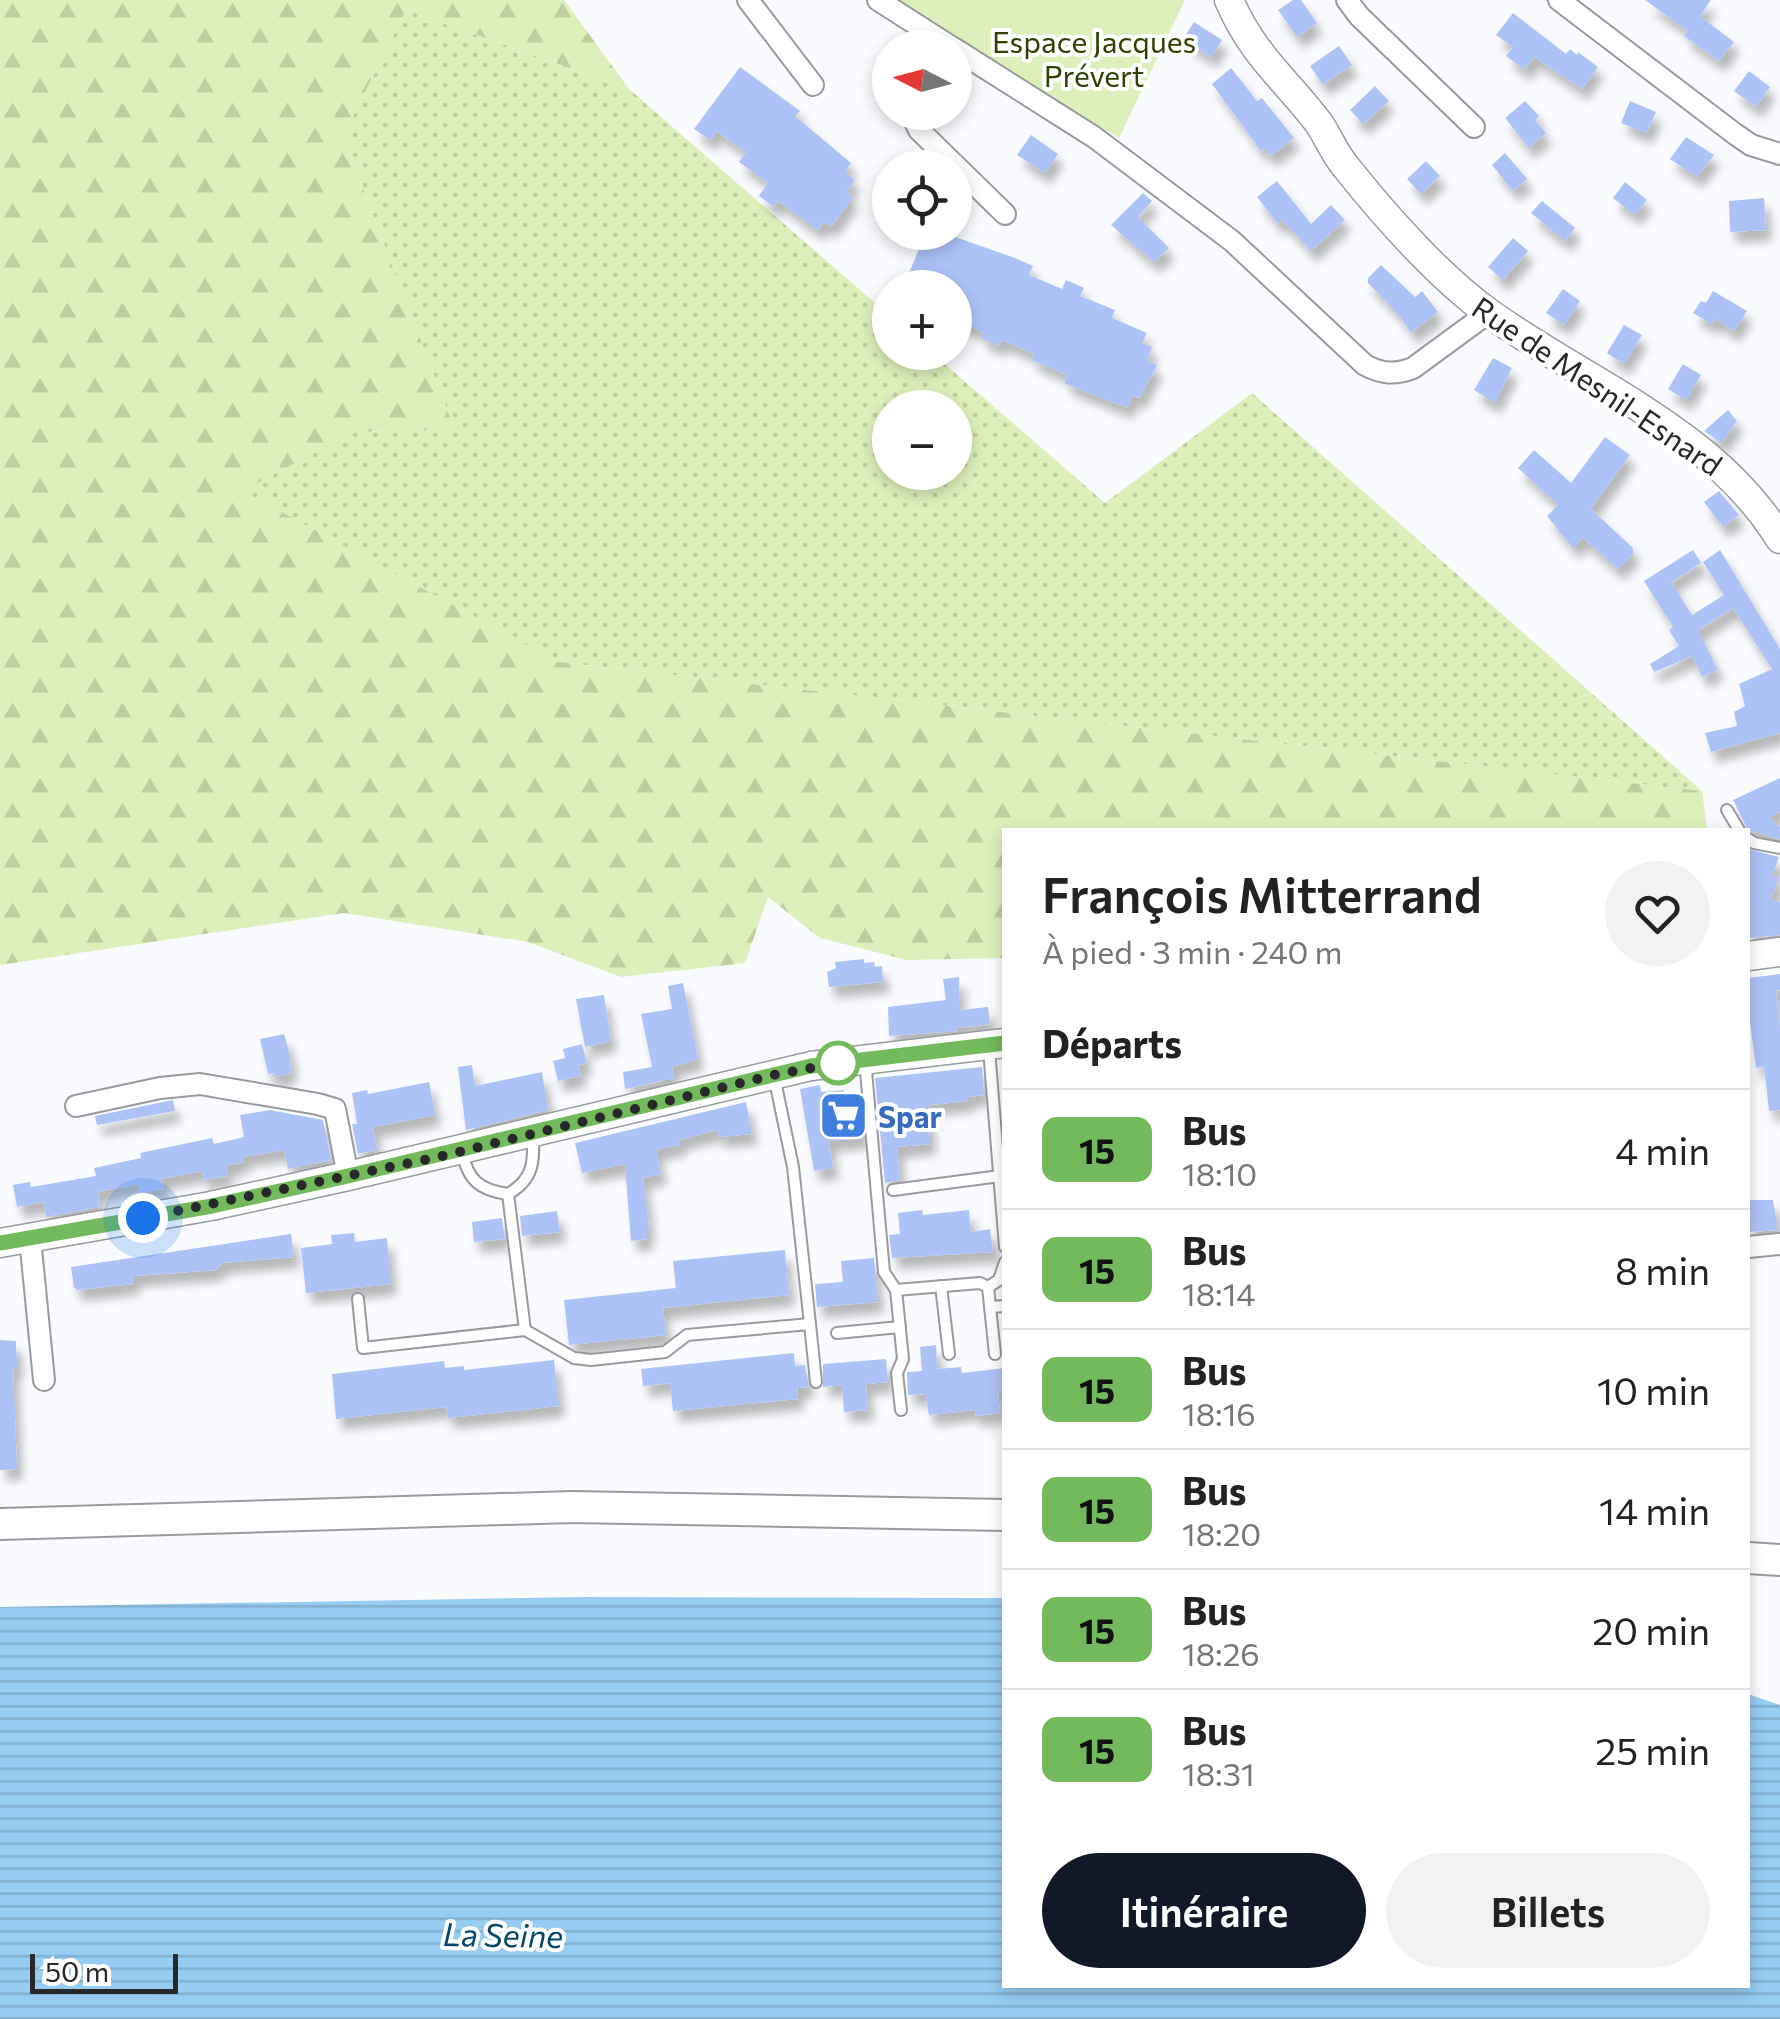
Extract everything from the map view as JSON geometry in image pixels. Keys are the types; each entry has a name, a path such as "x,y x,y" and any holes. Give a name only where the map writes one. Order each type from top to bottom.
{"main road":[{"path":"0,1524 572,1507 1002,1516"},
{"path":"1750,1558 1780,1560"}],"street":[{"path":"748,0 813,84"},
{"path":"878,0 910,30"},
{"name":"Rue de Mesnil-Esnard","path":"1230,0 1260,56 1319,124 1346,168 1438,268 1488,312 1703,452 1748,492 1780,538"},
{"path":"1347,0 1474,127"},
{"path":"1559,0 1735,134 1767,152 1780,154"},
{"path":"972,59 1094,137 1216,230 1365,365 1378,372 1413,368 1488,312"},
{"path":"918,130 1006,214"},
{"path":"1750,956 1780,952"},
{"path":"0,1243 212,1206 462,1151 774,1075 865,1059 997,1044"},
{"path":"76,1106 160,1088 200,1084 318,1104 335,1109 348,1176"},
{"path":"30,1238 44,1380"},
{"path":"1750,1247 1780,1244"}],"lane":[{"path":"1728,810 1739,828"},
{"path":"1750,840 1780,848"},
{"path":"997,1044 1002,1204"},
{"path":"865,1059 884,1272 896,1290 900,1327 903,1360 897,1373 901,1410"},
{"path":"774,1075 793,1168 816,1382"},
{"path":"508,1194 529,1178 534,1166 533,1133"},
{"path":"462,1151 467,1173 478,1186 508,1194"},
{"path":"893,1190 1000,1176"},
{"path":"508,1194 525,1330"},
{"path":"896,1290 980,1283 988,1286 1000,1280 1002,1273"},
{"path":"941,1286 949,1354"},
{"path":"988,1286 995,1354"},
{"path":"358,1298 362,1348 525,1330 574,1358 590,1360 665,1352 687,1336 810,1324"},
{"path":"990,1308 1002,1306"},
{"path":"837,1333 900,1327"}],"green space":[{"path":"0,0 564,0 629,89 406,10 343,136 455,430 353,432 243,491 558,662 1702,791 1707,828 1002,828 1002,958 907,960 820,938 768,897 745,963 621,977 528,942 344,913 0,965"},
{"name":"Espace Jacques Prévert","path":"887,0 1185,0 1119,138 972,51 972,30 937,30"},
{"path":"406,10 629,89 872,300 872,370 952,370 1105,503 1252,393 1702,791 558,662 242,491 353,432 455,430 343,136"}],"water":[{"name":"La Seine","path":"583,1597 1002,1598 1002,1988 1750,1988 1750,1695 1780,1705 1780,2019 0,2019 0,1607"}],"building":[{"path":"1293,0 1301,0 1317,23 1297,37 1278,10"},
{"path":"1645,0 1711,0 1700,16 1734,42 1719,61 1684,36 1688,31"},
{"path":"1513,13 1566,54 1570,49 1577,55 1578,52 1598,67 1582,89 1534,57 1525,70 1506,56 1513,47 1496,35"},
{"path":"1194,22 1222,40 1211,57 1183,39"},
{"path":"1339,46 1352,65 1323,85 1310,66"},
{"path":"740,67 800,111 795,116 851,163 845,172 855,180 846,192 853,197 831,227 824,222 818,230 778,201 774,207 759,196 768,183 739,162 746,152 716,131 710,140 694,129"},
{"path":"1231,68 1294,138 1271,156 1265,148 1261,151 1212,84"},
{"path":"1749,71 1770,87 1756,107 1734,91"},
{"path":"1375,86 1389,101 1363,124 1350,110"},
{"path":"1525,101 1539,116 1535,120 1546,133 1529,148 1505,118"},
{"path":"1630,101 1656,112 1647,133 1621,123"},
{"path":"1031,135 1058,154 1045,173 1017,155"},
{"path":"1686,137 1714,155 1697,177 1670,159"},
{"path":"1505,153 1527,179 1513,191 1492,165"},
{"path":"1426,161 1440,176 1421,194 1407,179"},
{"path":"1277,181 1311,224 1331,205 1345,220 1311,251 1282,220 1278,224 1257,197"},
{"path":"1625,182 1647,200 1635,215 1613,198"},
{"path":"1143,193 1152,201 1138,217 1169,248 1154,262 1111,225"},
{"path":"1764,198 1766,230 1730,232 1729,201"},
{"path":"1542,201 1575,228 1565,241 1531,213"},
{"path":"1513,238 1528,251 1503,280 1488,267"},
{"path":"972,243 1015,258 1033,266 1029,275 1062,289 1066,280 1084,288 1080,296 1115,310 1112,318 1147,333 1142,343 1152,347 1147,361 1157,365 1140,398 1132,396 1127,408 1064,383 1067,375 1032,360 1034,354 1002,340 999,346 981,338 984,333 972,328 972,270 910,270 919,250 972,250"},
{"path":"1381,265 1415,297 1422,291 1438,312 1411,333 1368,283"},
{"path":"1563,289 1580,301 1564,325 1546,313"},
{"path":"1713,291 1747,311 1734,331 1715,319 1712,324 1693,313"},
{"path":"1624,325 1642,335 1624,364 1607,353"},
{"path":"1493,358 1512,368 1495,403 1474,390"},
{"path":"1683,364 1701,375 1686,400 1668,389"},
{"path":"1728,410 1737,421 1722,443 1704,431"},
{"path":"1605,437 1630,455 1591,509 1633,548 1633,554 1618,569 1583,538 1573,548 1547,516 1558,505 1518,468 1534,450 1571,483"},
{"path":"1719,491 1739,515 1723,527 1704,502"},
{"path":"1693,550 1701,563 1671,582 1692,615 1724,595 1703,562 1720,550 1780,649 1780,733 1711,752 1705,733 1737,726 1734,712 1745,706 1739,684 1772,669 1733,608 1698,630 1718,670 1702,677 1692,656 1654,672 1650,664 1679,646 1669,630 1673,627 1644,581"},
{"path":"1780,778 1780,812 1770,817 1780,827 1780,839 1750,831 1733,800"},
{"path":"1750,850 1779,857 1772,876 1779,878 1771,899 1780,902 1780,935 1750,938"},
{"path":"864,959 864,963 882,966 883,982 829,987 827,972 836,968 835,962"},
{"path":"1780,974 1780,990 1776,991 1780,1110 1769,1111 1764,1066 1756,1068 1750,978"},
{"path":"959,977 960,1010 988,1007 990,1024 958,1031 889,1036 888,1007 946,1000 943,979"},
{"path":"683,983 698,1059 672,1067 674,1078 625,1089 623,1072 652,1067 641,1014 672,1009 668,986"},
{"path":"604,995 611,1041 585,1047 576,999"},
{"path":"284,1034 291,1073 276,1077 275,1073 268,1074 260,1039"},
{"path":"582,1044 587,1063 578,1065 581,1076 558,1081 553,1061 565,1058 563,1049"},
{"path":"472,1065 475,1086 542,1072 548,1110 466,1130 458,1067"},
{"path":"982,1067 984,1095 968,1097 968,1101 928,1105 930,1144 897,1147 900,1180 885,1183 875,1078"},
{"path":"429,1082 435,1115 373,1127 377,1150 358,1154 352,1124 357,1124 352,1093 367,1090 368,1094"},
{"path":"820,1085 821,1092 844,1090 844,1097 859,1095 863,1138 829,1141 833,1168 814,1171 800,1089"},
{"path":"173,1100 175,1111 97,1125 95,1116"},
{"path":"746,1102 752,1134 719,1137 717,1130 656,1150 661,1174 643,1178 647,1239 631,1241 625,1164 582,1173 575,1143"},
{"path":"270,1110 323,1120 331,1160 288,1169 284,1150 243,1157 244,1162 226,1166 228,1176 204,1180 202,1171 161,1179 163,1189 140,1193 138,1184 98,1192 100,1207 46,1217 44,1202 17,1207 13,1185 30,1182 31,1187 96,1176 94,1168 141,1158 140,1153 212,1138 214,1144 244,1137 240,1115"},
{"path":"1750,1200 1773,1200 1778,1230 1750,1232"},
{"path":"922,1210 923,1215 969,1210 971,1232 990,1229 993,1252 892,1258 889,1235 900,1234 898,1213"},
{"path":"557,1211 560,1232 522,1236 520,1216"},
{"path":"502,1218 505,1239 474,1242 472,1222"},
{"path":"354,1233 355,1242 387,1238 391,1284 306,1293 301,1248 332,1244 331,1235"},
{"path":"291,1234 294,1257 222,1263 216,1270 134,1276 133,1284 77,1290 74,1287 71,1267"},
{"path":"785,1250 789,1295 663,1308 666,1335 569,1345 564,1300 676,1288 673,1261"},
{"path":"874,1258 878,1302 817,1307 815,1284 843,1282 841,1261"},
{"path":"0,1340 16,1341 17,1368 13,1369 17,1469 0,1470"},
{"path":"936,1345 937,1369 961,1367 962,1373 1002,1368 1000,1413 976,1416 975,1410 929,1415 925,1394 908,1395 907,1372 922,1371 920,1347"},
{"path":"794,1353 795,1366 805,1365 809,1387 797,1388 798,1399 673,1411 670,1383 643,1386 641,1369"},
{"path":"886,1359 888,1382 866,1384 868,1410 844,1412 842,1385 823,1387 823,1364"},
{"path":"554,1360 559,1406 448,1418 446,1407 336,1419 332,1374 444,1361 445,1368 464,1366 464,1370"}],"bus line":[{"name":"15","path":"0,1243 212,1206 462,1151 811,1066 1002,1043"}],"place":[{"name":"Spar","path":"843,1115"}],"route":[{"path":"143,1218 434,1158 811,1066 838,1063"}]}
